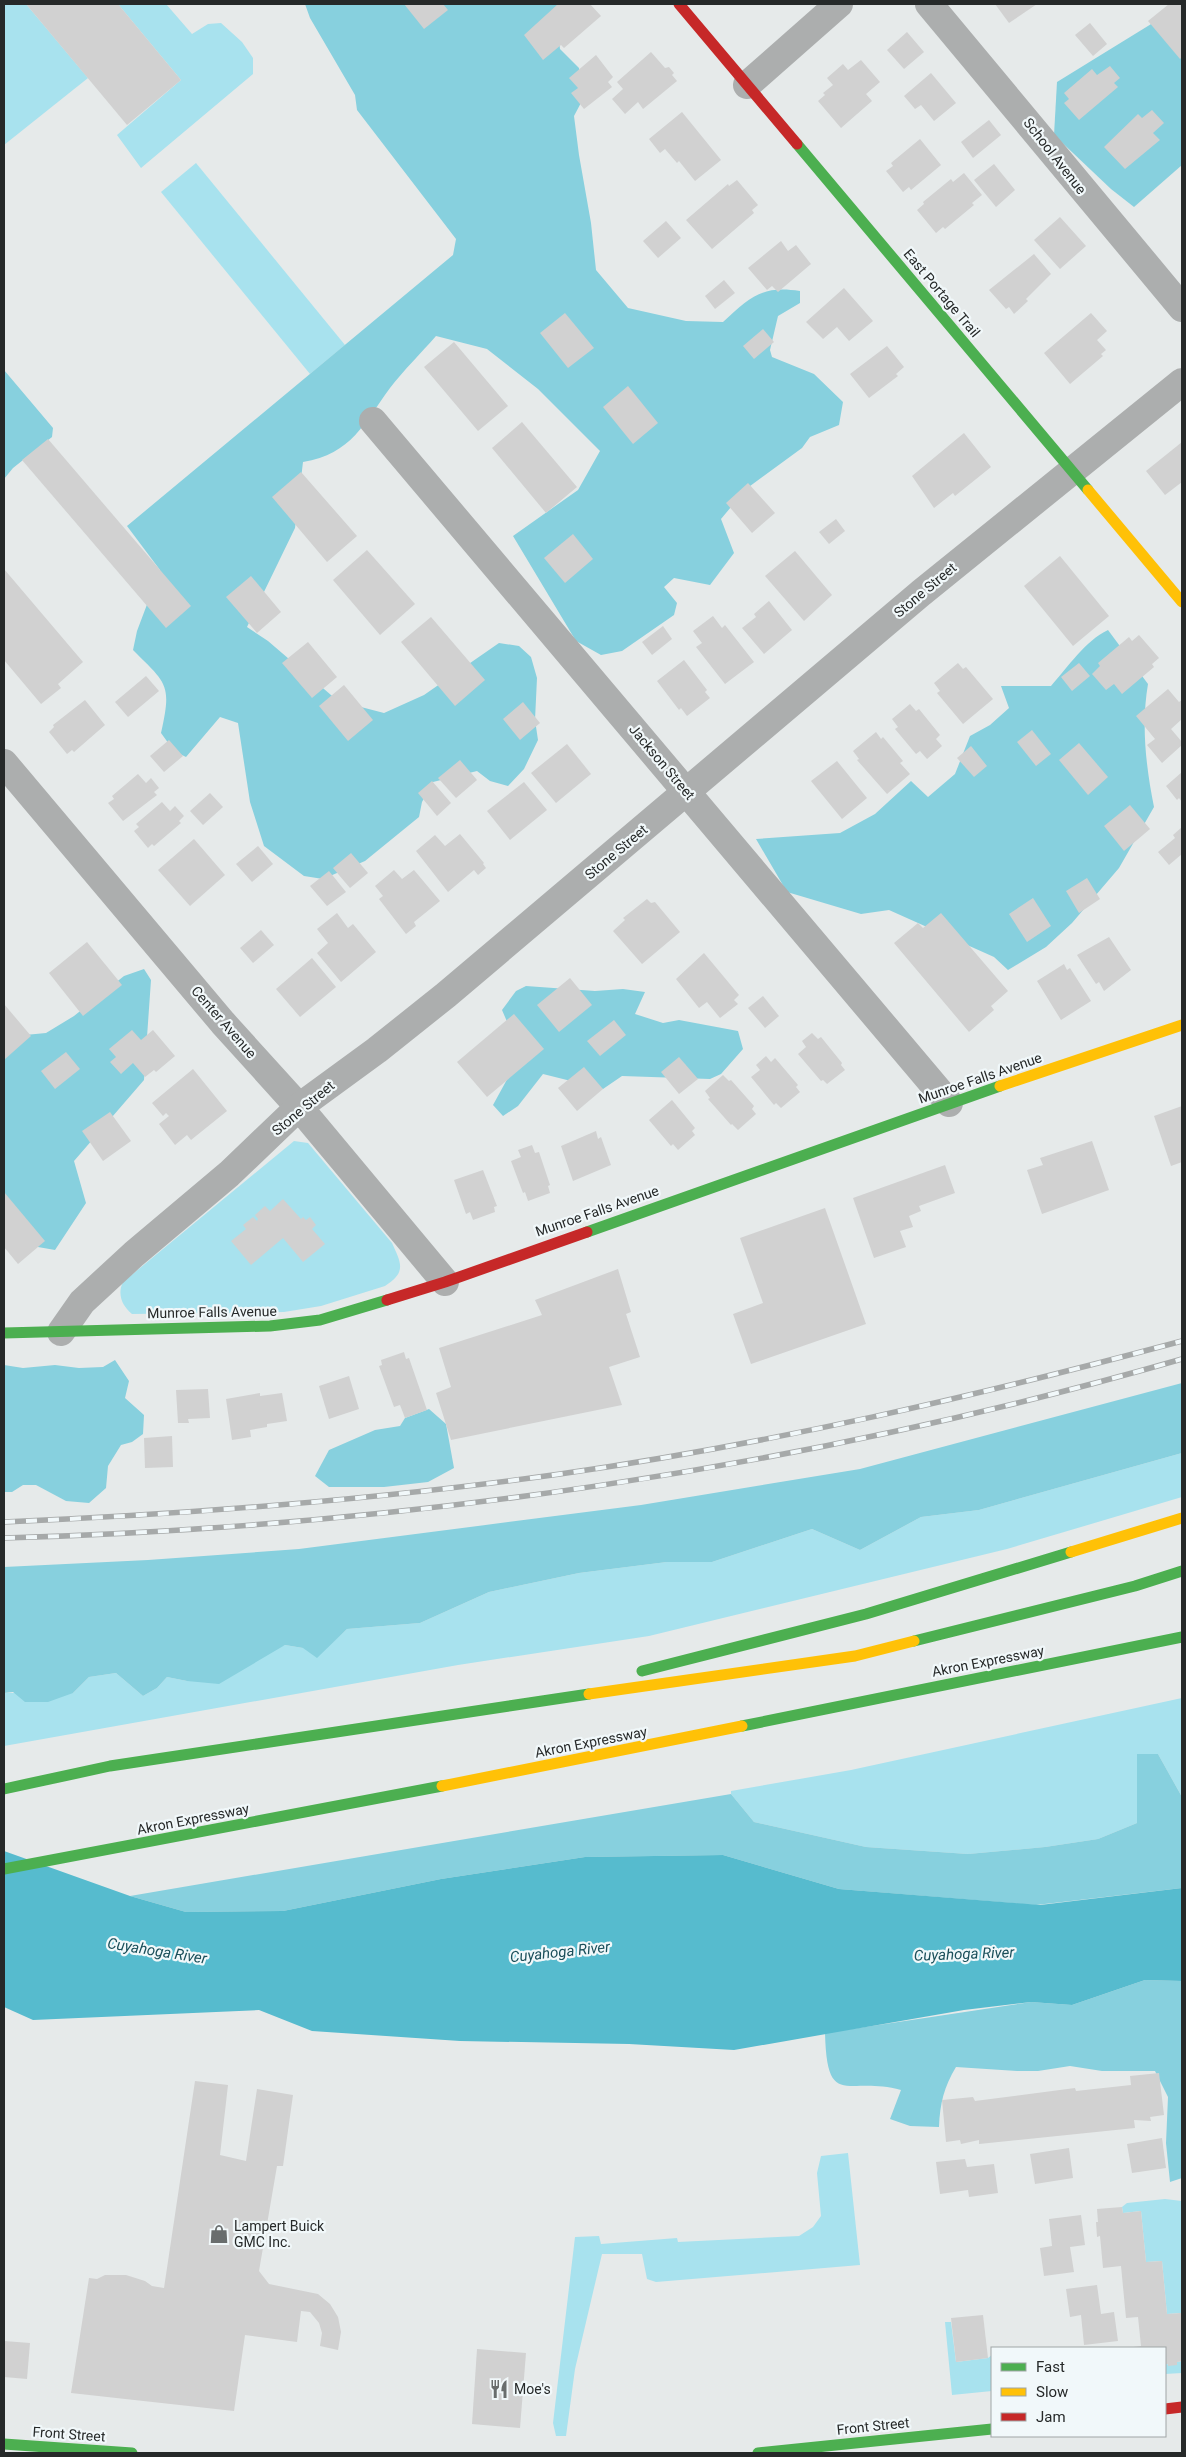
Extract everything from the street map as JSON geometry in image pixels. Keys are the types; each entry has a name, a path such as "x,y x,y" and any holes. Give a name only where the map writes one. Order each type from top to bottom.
{"main road":[{"name":"East Portage Trail","path":"679,4 1182,602"},
{"name":"Munroe Falls Avenue","path":"4,1334 296,1324 320,1320 445,1282 949,1104 1182,1025"},
{"path":"628,1674 866,1614 1182,1518"},
{"path":"4,1789 110,1766 504,1706 855,1656 1125,1588 1182,1571"},
{"name":"Akron Expressway","path":"4,1869 174,1839 524,1771 1182,1637"},
{"path":"916,1691 1104,1665"},
{"path":"504,1706 609,1679"},
{"path":"1166,2409 1182,2407"},
{"name":"Front Street","path":"758,2453 991,2429"},
{"name":"Front Street","path":"4,2444 132,2453"}],"street":[{"path":"747,85 840,4"},
{"name":"School Avenue","path":"929,4 1182,308"},
{"name":"Stone Street","path":"61,1332 88,1296 228,1174 299,1107 378,1050 687,792 921,593 1182,382"},
{"name":"Jackson Street","path":"373,421 949,1104"},
{"name":"Center Avenue","path":"4,764 223,1022 299,1107 445,1282"}],"shaded area":[{"path":"4,4 26,4 88,78 4,145"},
{"path":"118,4 166,4 192,34 208,24 221,23 242,42 253,58 253,74 141,168 117,135 181,80"},
{"path":"305,4 560,4 555,10 560,49 579,68 583,99 574,116 591,223 596,270 628,308 686,321 723,322 757,295 776,290 800,291 800,303 778,316 770,350 772,357 814,374 843,402 839,425 810,437 802,448 746,489 721,519 734,553 710,585 674,578 664,587 677,603 674,615 622,651 601,655 576,641 513,536 578,490 600,451 538,389 487,349 436,336 395,381 355,435 334,452 303,462 295,528 247,627 268,641 338,701 384,713 424,695 499,643 519,646 531,657 537,678 535,720 538,740 524,769 508,786 490,781 477,771 433,782 422,802 419,817 365,861 323,879 304,876 264,846 250,802 238,723 220,717 186,757 174,751 161,733 166,704 164,686 160,678 133,650 137,631 160,570 127,526 453,255 456,239 357,110 355,95 310,18"},
{"path":"1182,5 1182,165 1134,207 1111,189 1054,135 1057,82"},
{"path":"196,163 345,345 310,374 161,192"},
{"path":"4,370 53,428 52,437 13,468 4,479"},
{"path":"1108,630 1148,684 1145,746 1154,807 1119,868 1072,923 1046,947 1008,970 994,957 889,910 861,914 787,892 756,839 840,833 875,814 911,781 928,797 955,774 970,736 990,725 1009,708 1001,686 1051,686 1084,648"},
{"path":"144,969 151,980 144,1080 74,1161 86,1203 55,1250 4,1241 4,1037 46,1033 74,1016 124,976"},
{"path":"526,986 595,991 623,989 645,992 635,1014 663,1023 679,1020 738,1031 743,1049 721,1074 710,1079 622,1076 603,1089 543,1074 518,1106 503,1116 493,1105 521,1054 502,1010 516,991"},
{"path":"294,1141 308,1143 392,1243 400,1262 397,1276 385,1286 321,1306 284,1312 132,1314 128,1311 121,1300 120,1291 123,1282"},
{"path":"115,1360 129,1381 125,1398 144,1415 143,1434 132,1442 121,1445 108,1466 106,1488 89,1503 66,1501 36,1485 23,1485 12,1492 4,1492 4,1365 23,1368 55,1365 79,1368 103,1367"},
{"path":"1182,1383 1182,1453 979,1510 921,1517 860,1550 812,1529 712,1562 667,1562 579,1573 489,1592 420,1623 347,1629 317,1658 303,1648 285,1645 219,1684 167,1677 157,1688 143,1696 116,1673 89,1677 73,1693 48,1702 25,1702 13,1692 4,1693 4,1567 148,1560 299,1549 641,1505 860,1469"},
{"path":"429,1409 446,1424 454,1468 428,1482 384,1487 329,1487 315,1476 329,1450 375,1430 400,1426 405,1418"},
{"path":"1182,1453 1182,1497 1007,1549 649,1636 458,1665 4,1746 4,1693 73,1693 89,1677 116,1673 143,1696 157,1688 167,1677 187,1681 285,1645 303,1648 333,1642 347,1629 420,1623 489,1592 579,1573 667,1562 712,1562 812,1529 860,1550 921,1517 979,1510"},
{"path":"1182,1698 1182,1797 1158,1754 1137,1823 1098,1839 1045,1847 968,1854 866,1847 754,1822 731,1794 731,1791 851,1770"},
{"path":"1137,1754 1158,1754 1182,1797 1182,1888 1036,1905 839,1889 723,1855 585,1857 441,1879 283,1911 186,1912 130,1896 731,1794 754,1822 866,1847 968,1854 1045,1847 1098,1839 1137,1823"},
{"path":"1145,1980 1182,1981 1182,2178 1170,2182 1166,2143 1168,2097 1155,2071 1102,2071 1070,2066 1038,2071 956,2067 948,2081 943,2096 939,2127 910,2126 890,2119 901,2090 882,2086 844,2085 836,2081 830,2073 825,2033 1031,2002 1072,2005"},
{"path":"848,2153 860,2265 656,2282 647,2279 642,2254 602,2254 575,2369 566,2436 556,2436 553,2423 575,2237 599,2236 601,2244 677,2238 678,2242 799,2236 813,2227 821,2216 817,2173 821,2156"},
{"path":"1165,2199 1182,2201 1182,2323 1181,2313 1167,2314 1162,2261 1146,2262 1141,2211 1123,2213 1122,2207 1127,2203"},
{"path":"945,2322 951,2322 956,2362 988,2358 991,2356 991,2391 952,2395"},
{"path":"1182,2361 1182,2373 1166,2374 1166,2364 1177,2365 1177,2362"}],"water":[{"name":"Cuyahoga River","path":"4,1851 130,1896 186,1912 283,1911 441,1879 585,1857 723,1855 839,1889 1040,1905 1182,1888 1182,1981 1145,1980 1072,2005 1031,2002 964,2010 734,2050 629,2044 460,2041 312,2031 259,2010 33,2020 4,2007"}],"building":[{"path":"26,4 118,4 181,80 127,125"},
{"path":"404,4 443,4 448,10 424,29"},
{"path":"558,4 590,4 601,16 564,48 561,45 543,60 524,35"},
{"path":"995,4 1037,4 1009,23"},
{"path":"1169,4 1182,4 1182,57 1180,59 1148,21"},
{"path":"1090,23 1107,44 1093,56 1075,35"},
{"path":"907,32 924,52 904,69 887,50"},
{"path":"651,52 665,68 669,67 677,81 643,109 638,102 625,114 612,99 623,89 617,82"},
{"path":"596,55 613,77 608,82 612,87 584,109 571,93 578,88 569,78"},
{"path":"861,60 880,82 866,94 872,101 841,128 818,101 825,95 823,93 833,85 827,78 843,64 848,70"},
{"path":"1110,66 1120,78 1114,83 1118,87 1079,120 1064,103 1069,99 1064,93 1092,69 1097,75"},
{"path":"931,73 956,103 934,121 921,105 915,109 904,96"},
{"path":"1152,110 1164,123 1153,133 1160,140 1125,169 1104,147 1138,114 1142,118"},
{"path":"682,112 721,160 695,181 679,161 677,163 665,149 660,153 649,139"},
{"path":"989,120 1001,135 973,158 961,142"},
{"path":"920,139 941,165 911,190 909,187 903,192 886,171 893,166 891,163"},
{"path":"994,164 1015,190 996,207 974,180"},
{"path":"964,173 982,195 972,203 974,205 945,229 943,227 936,233 917,210 924,204 923,202 951,179 953,182"},
{"path":"737,180 758,205 752,210 754,213 712,249 686,220 728,184 729,186"},
{"path":"1060,217 1086,246 1060,269 1034,240"},
{"path":"666,221 681,238 658,258 643,241"},
{"path":"781,241 788,251 796,245 811,264 778,292 772,286 767,290 748,268"},
{"path":"1034,254 1051,274 1014,314 1009,307 1006,309 989,290"},
{"path":"724,280 735,293 715,309 705,296"},
{"path":"844,288 873,321 849,341 837,327 823,339 806,322"},
{"path":"565,313 594,348 568,368 540,333"},
{"path":"1091,313 1107,331 1097,340 1106,350 1101,354 1103,356 1070,384 1044,353"},
{"path":"763,329 774,342 754,359 743,346"},
{"path":"454,342 508,406 478,431 424,367"},
{"path":"887,346 904,367 896,374 898,376 869,398 850,374"},
{"path":"628,386 658,423 633,444 603,407"},
{"path":"522,422 577,487 546,513 492,448"},
{"path":"964,433 991,467 955,496 953,493 934,508 912,476"},
{"path":"48,439 191,606 166,628 22,460"},
{"path":"1182,442 1182,482 1165,495 1146,471"},
{"path":"301,472 357,536 327,562 272,497"},
{"path":"748,483 775,513 752,533 726,503"},
{"path":"836,519 845,531 829,544 819,532"},
{"path":"573,534 593,559 565,583 544,558"},
{"path":"367,550 415,604 380,635 333,580"},
{"path":"795,551 832,595 804,621 765,576"},
{"path":"1060,556 1109,616 1073,646 1024,586"},
{"path":"4,569 83,662 58,684 61,688 41,704 4,660"},
{"path":"251,576 281,612 257,633 226,597"},
{"path":"769,601 792,630 764,654 742,628 756,617 754,614"},
{"path":"713,616 722,628 725,625 754,662 725,684 696,647 702,643 693,631"},
{"path":"431,617 485,680 455,706 401,642"},
{"path":"663,626 672,639 652,655 642,642"},
{"path":"1139,635 1159,658 1152,664 1154,667 1122,694 1114,684 1106,690 1092,674 1100,666 1098,663 1129,637 1132,641"},
{"path":"308,642 337,677 312,698 282,663"},
{"path":"684,660 707,690 705,692 710,698 687,716 681,708 679,710 657,681"},
{"path":"958,663 963,669 966,667 993,699 963,724 937,693 940,691 934,683"},
{"path":"1079,663 1090,676 1072,691 1061,677"},
{"path":"146,676 159,691 128,717 115,702"},
{"path":"344,685 373,720 348,741 319,706"},
{"path":"1168,689 1179,702 1182,700 1182,719 1171,729 1182,742 1182,745 1162,763 1147,745 1155,739 1136,716"},
{"path":"85,700 105,725 74,752 72,750 67,754 49,732 54,727 53,725"},
{"path":"523,702 540,723 520,740 503,719"},
{"path":"910,704 916,711 919,709 940,735 936,739 942,746 927,759 920,751 916,754 895,729 898,727 892,719"},
{"path":"1032,730 1051,754 1036,766 1017,742"},
{"path":"876,732 881,739 883,737 903,761 900,763 910,774 887,794 857,760 859,759 853,751"},
{"path":"169,740 183,756 164,772 150,756"},
{"path":"1079,743 1108,777 1088,795 1059,760"},
{"path":"567,744 591,774 556,803 531,773"},
{"path":"971,746 987,766 974,777 957,758"},
{"path":"460,760 477,780 456,798 438,778"},
{"path":"837,761 867,798 842,819 811,781"},
{"path":"1182,772 1182,802 1179,798 1177,800 1166,786"},
{"path":"138,774 146,783 151,778 159,788 154,792 157,795 123,821 108,803 114,799 112,796"},
{"path":"432,781 451,803 437,816 418,793"},
{"path":"524,782 547,810 510,840 487,811"},
{"path":"210,793 223,807 203,825 190,811"},
{"path":"162,802 170,811 175,806 184,816 179,821 181,823 154,846 152,844 148,848 134,831 139,827 136,824"},
{"path":"1130,805 1150,829 1124,851 1104,826"},
{"path":"1182,827 1182,854 1169,865 1158,852 1175,838 1173,835"},
{"path":"460,834 486,868 478,875 474,870 448,892 416,851 435,835 445,846"},
{"path":"194,839 225,875 190,906 158,870"},
{"path":"258,846 273,864 252,882 236,864"},
{"path":"351,853 368,873 350,888 333,868"},
{"path":"394,870 402,879 414,870 440,901 414,922 416,926 406,934 379,899 383,896 375,886"},
{"path":"329,871 346,892 327,906 310,886"},
{"path":"1087,878 1100,899 1079,913 1066,891"},
{"path":"1033,898 1051,926 1027,942 1009,914"},
{"path":"647,899 651,903 655,902 680,932 642,964 613,931 625,920 623,918"},
{"path":"337,913 348,928 353,924 376,952 341,982 317,953 328,943 317,929"},
{"path":"941,913 1008,991 991,1006 994,1010 969,1032 894,943 918,923 923,928"},
{"path":"261,930 274,945 253,963 240,948"},
{"path":"1109,937 1131,970 1104,991 1099,982 1096,984 1077,955"},
{"path":"87,942 122,985 83,1016 49,973"},
{"path":"704,953 739,995 734,1000 738,1004 720,1018 707,1002 699,1008 676,979"},
{"path":"312,958 336,987 300,1017 276,989"},
{"path":"1064,964 1067,970 1070,968 1091,1001 1061,1020 1037,981"},
{"path":"570,978 592,1005 559,1032 537,1005"},
{"path":"763,996 779,1016 765,1028 748,1008"},
{"path":"4,1004 31,1036 4,1060"},
{"path":"514,1014 544,1049 487,1097 457,1062"},
{"path":"614,1020 626,1035 600,1056 587,1041"},
{"path":"132,1030 141,1040 153,1030 175,1056 156,1072 154,1070 145,1077 133,1063 121,1074 110,1062 116,1057 109,1049"},
{"path":"812,1033 818,1039 821,1037 842,1063 841,1065 845,1070 827,1084 823,1080 821,1081 798,1054 806,1047 802,1041"},
{"path":"66,1052 80,1069 55,1089 41,1071"},
{"path":"766,1056 771,1062 775,1058 798,1085 796,1087 800,1092 781,1108 776,1103 774,1105 751,1077 760,1070 756,1065"},
{"path":"679,1057 698,1079 679,1094 661,1072"},
{"path":"584,1067 603,1089 577,1111 558,1088"},
{"path":"193,1069 227,1111 191,1140 187,1135 175,1145 159,1124 169,1116 166,1113 163,1116 152,1103"},
{"path":"723,1075 729,1081 731,1080 754,1106 752,1109 756,1114 738,1130 731,1125 708,1099 710,1098 705,1091"},
{"path":"672,1100 695,1128 692,1131 695,1135 678,1150 673,1144 671,1146 649,1120"},
{"path":"1182,1106 1182,1162 1171,1166 1154,1116"},
{"path":"110,1112 131,1141 103,1161 82,1131"},
{"path":"596,1131 598,1139 601,1137 611,1165 573,1181 561,1146"},
{"path":"1092,1141 1109,1190 1042,1214 1027,1170 1043,1165 1040,1158"},
{"path":"532,1145 535,1153 539,1152 550,1185 548,1186 550,1193 528,1201 511,1161 521,1157 518,1150"},
{"path":"945,1165 955,1193 919,1206 921,1211 909,1216 913,1227 900,1231 906,1247 874,1258 853,1198"},
{"path":"483,1170 497,1206 494,1207 495,1212 473,1220 470,1212 466,1214 454,1180"},
{"path":"4,1192 45,1241 18,1264 4,1247"},
{"path":"283,1199 301,1219 303,1217 306,1220 310,1217 316,1225 312,1229 325,1244 303,1262 283,1238 251,1265 231,1241 246,1229 243,1225 253,1217 257,1221 258,1219 255,1215 265,1206 270,1211"},
{"path":"825,1208 866,1324 751,1364 733,1314 763,1303 740,1238"},
{"path":"618,1269 631,1312 626,1314 640,1357 609,1367 622,1405 451,1440 436,1393 451,1387 439,1348 542,1315 535,1300"},
{"path":"404,1352 406,1359 409,1358 427,1410 405,1418 400,1405 394,1407 379,1366 382,1365 381,1360"},
{"path":"349,1376 359,1409 329,1419 319,1386"},
{"path":"208,1389 210,1418 188,1419 189,1423 178,1423 176,1390"},
{"path":"260,1393 260,1396 282,1393 287,1421 267,1424 267,1427 250,1430 251,1437 232,1440 226,1399"},
{"path":"172,1436 173,1467 145,1468 144,1438"},
{"path":"1159,2073 1164,2115 1150,2117 1151,2121 1134,2120 1135,2128 979,2144 979,2140 961,2144 960,2140 946,2142 942,2100 973,2097 975,2101 1075,2088 1076,2091 1131,2085 1130,2076"},
{"name":"Lampert Buick GMC Inc.","path":"195,2081 228,2085 220,2155 246,2161 257,2089 293,2095 283,2166 277,2166 259,2271 269,2284 318,2294 330,2304 338,2317 341,2332 338,2350 320,2346 322,2333 319,2323 310,2312 301,2311 297,2342 245,2335 234,2411 71,2393 89,2278 97,2279 105,2275 126,2275 145,2281 152,2286 164,2288"},
{"path":"1162,2138 1166,2168 1132,2173 1127,2144"},
{"path":"1069,2148 1073,2178 1035,2184 1030,2154"},
{"path":"965,2159 967,2167 994,2164 998,2193 969,2197 968,2190 940,2194 936,2162"},
{"path":"1122,2207 1123,2213 1141,2211 1146,2262 1162,2261 1167,2314 1181,2313 1182,2361 1177,2362 1177,2365 1168,2366 1166,2364 1166,2347 1134,2347 1141,2346 1138,2317 1126,2318 1121,2266 1103,2268 1100,2236 1097,2237 1097,2209"},
{"path":"1081,2215 1085,2245 1070,2247 1074,2272 1044,2276 1040,2248 1052,2246 1049,2219"},
{"path":"1097,2285 1101,2314 1114,2312 1118,2341 1084,2345 1081,2315 1070,2317 1066,2289"},
{"path":"983,2315 988,2358 956,2362 951,2318"},
{"path":"4,2341 30,2343 27,2379 4,2377"},
{"name":"Moe's","path":"477,2349 526,2353 520,2428 472,2424"}],"railway":[{"path":"4,1522 143,1515 352,1499 491,1483 639,1462 873,1417 1028,1381 1182,1341"},
{"path":"4,1538 153,1532 302,1521 450,1506 599,1486 746,1461 893,1432 1038,1398 1182,1359"}],"traffic: fast":[{"path":"797,144 1088,490"},
{"path":"587,1232 1000,1086"},
{"path":"4,1333 270,1326 320,1320 387,1300"},
{"path":"642,1671 866,1614 1071,1552"},
{"path":"914,1641 1135,1586 1182,1571"},
{"path":"742,1726 1182,1637"},
{"path":"4,1789 110,1766 589,1694"},
{"path":"4,1869 442,1786"},
{"path":"758,2453 991,2429"},
{"path":"4,2444 132,2453"}],"traffic: slow":[{"path":"1088,490 1182,602"},
{"path":"1000,1086 1182,1025"},
{"path":"1071,1552 1182,1518"},
{"path":"589,1694 855,1656 914,1641"},
{"path":"442,1786 742,1726"}],"traffic: jam":[{"path":"679,4 797,144"},
{"path":"387,1300 445,1282 587,1232"},
{"path":"1166,2409 1182,2407"}],"place":[{"name":"Lampert Buick GMC Inc.","path":"219,2234"},
{"name":"Moe's","path":"499,2389"}]}
